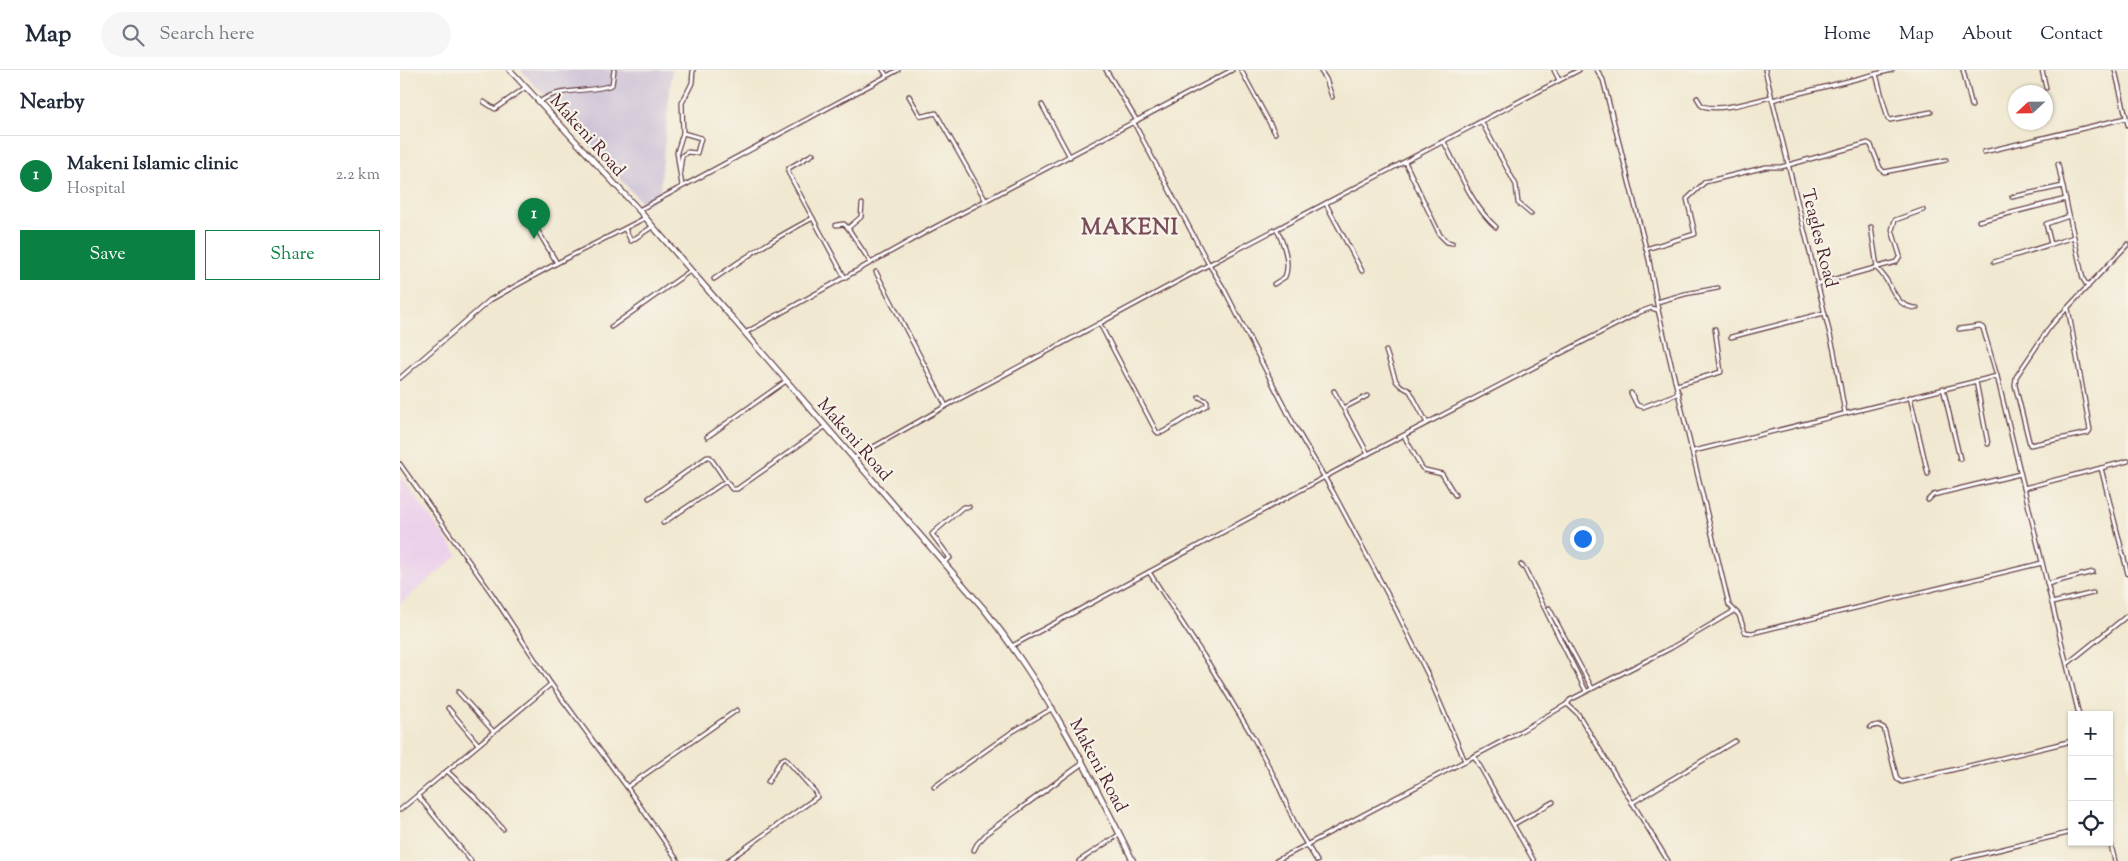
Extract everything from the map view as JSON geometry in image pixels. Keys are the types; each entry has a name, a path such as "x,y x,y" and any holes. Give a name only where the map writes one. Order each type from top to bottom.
{"main road":[{"name":"Makeni Road","path":"510,70 645,218 944,562 1012,646 1053,708 1084,763 1133,861"}],"street":[{"path":"540,102 546,97 612,85 614,70"},
{"path":"682,186 676,152 683,133 682,103 692,83 693,70"},
{"path":"883,70 887,76"},
{"path":"638,211 898,70"},
{"path":"1106,70 1136,122 1294,425 1396,610 1429,677 1465,761"},
{"path":"744,333 1232,70"},
{"path":"1241,70 1275,133"},
{"path":"1320,70 1326,79 1332,97"},
{"path":"1554,70 1559,80"},
{"path":"854,459 946,406 1210,264 1579,70"},
{"path":"1597,70 1602,80 1646,249 1658,310 1680,393 1730,605 1739,615 1745,632 1752,633 2042,563"},
{"name":"Teagles Road","path":"1765,70 1838,369 1845,413"},
{"path":"1697,98 1702,106 1708,108 1742,104 1892,70"},
{"path":"1963,70 1972,106"},
{"path":"2042,70 2045,85"},
{"path":"2115,70 2128,126"},
{"path":"1876,74 1888,119 1931,112"},
{"path":"484,102 495,109 526,87"},
{"path":"909,96 920,115 936,113 986,201"},
{"path":"1042,105 1070,157"},
{"path":"1984,152 2127,120"},
{"path":"1481,121 1516,185 1518,203 1531,214"},
{"path":"680,172 684,154 687,152 696,153 700,138 683,133"},
{"path":"1444,142 1470,192 1486,217 1496,227"},
{"path":"1646,249 1695,234 1687,199 1705,182 1766,167 1781,167 1868,143 1872,145 1880,168 1884,172 1946,160"},
{"path":"813,154 788,170 845,278"},
{"path":"1405,162 1440,235 1452,244"},
{"path":"2058,164 2083,279 2088,287"},
{"path":"2012,197 2063,186"},
{"path":"1979,220 2066,199"},
{"path":"848,228 861,217 862,204"},
{"path":"1326,204 1362,271"},
{"path":"1817,284 1899,259 1900,256 1892,230 1895,220 1923,210"},
{"path":"2051,244 2046,224 2069,216"},
{"path":"400,378 490,300 645,218"},
{"path":"714,279 791,229 813,218"},
{"path":"836,225 844,224 848,228 871,264"},
{"path":"535,226 557,263"},
{"path":"626,229 631,241 652,227"},
{"path":"1871,227 1877,267 1901,303 1909,308 1917,308"},
{"path":"1274,284 1285,277 1288,268 1284,246 1277,230"},
{"path":"1994,262 2074,237"},
{"path":"2068,308 2089,432 2030,445 2015,379 2049,328 2128,244"},
{"path":"611,327 690,270"},
{"path":"876,272 946,406"},
{"path":"1657,302 1685,294 1718,288"},
{"path":"1012,646 1324,477 1640,312 1651,308 1658,310"},
{"path":"1731,337 1824,313"},
{"path":"1100,324 1158,433 1163,432 1207,405 1207,401 1199,397"},
{"path":"1959,329 1980,326 1983,328 1997,376 2078,711"},
{"path":"1677,385 1721,372 1715,329"},
{"path":"1386,351 1396,381 1410,391 1427,423"},
{"path":"1694,451 1997,376"},
{"path":"707,437 786,381"},
{"path":"1976,381 1988,444"},
{"path":"1943,388 1960,459"},
{"path":"1334,391 1368,454"},
{"path":"1631,393 1637,405 1642,407 1680,393"},
{"path":"1344,408 1367,396"},
{"path":"1910,396 1928,474"},
{"path":"649,498 710,457 732,489 737,489 826,426"},
{"path":"1404,436 1422,468 1442,474 1455,495"},
{"path":"2024,488 2128,461"},
{"path":"400,464 492,594 551,684 678,861"},
{"path":"2101,468 2128,574"},
{"path":"1928,500 1933,495 2020,474"},
{"path":"663,523 726,481"},
{"path":"944,562 950,558 932,534 963,507 969,507"},
{"path":"1521,565 1525,569 1586,692"},
{"path":"1149,572 1209,664 1253,737 1275,778 1298,830 1317,861"},
{"path":"2047,584 2094,572"},
{"path":"2052,603 2093,593"},
{"path":"1548,608 1592,688"},
{"path":"1276,861 1465,761 1592,688 1685,641 1734,611"},
{"path":"2067,664 2128,615"},
{"path":"400,810 551,684"},
{"path":"458,692 493,731"},
{"path":"1567,704 1578,714 1668,861"},
{"path":"448,708 478,744"},
{"path":"934,787 1012,732 1053,708"},
{"path":"627,788 737,710"},
{"path":"1870,727 1878,725 1884,728 1897,779 1902,782 2068,742"},
{"path":"1632,803 1736,741"},
{"path":"1474,756 1534,861"},
{"path":"727,861 817,797 810,786 785,758 781,760 768,782"},
{"path":"974,850 976,844 988,832 1084,763"},
{"path":"447,771 476,798 503,829"},
{"path":"418,796 471,861"},
{"path":"1514,824 1553,802"},
{"path":"1953,861 2068,833"},
{"path":"1080,861 1120,834"},
{"path":"2111,846 2115,861"}],"shaded area":[{"path":"521,70 672,70 659,198 644,205"},
{"path":"400,476 458,555 400,604"}],"place":[{"name":"Makeni Islamic clinic","path":"534,239"}],"district":[{"name":"MAKENI","path":"1130,226"}]}
